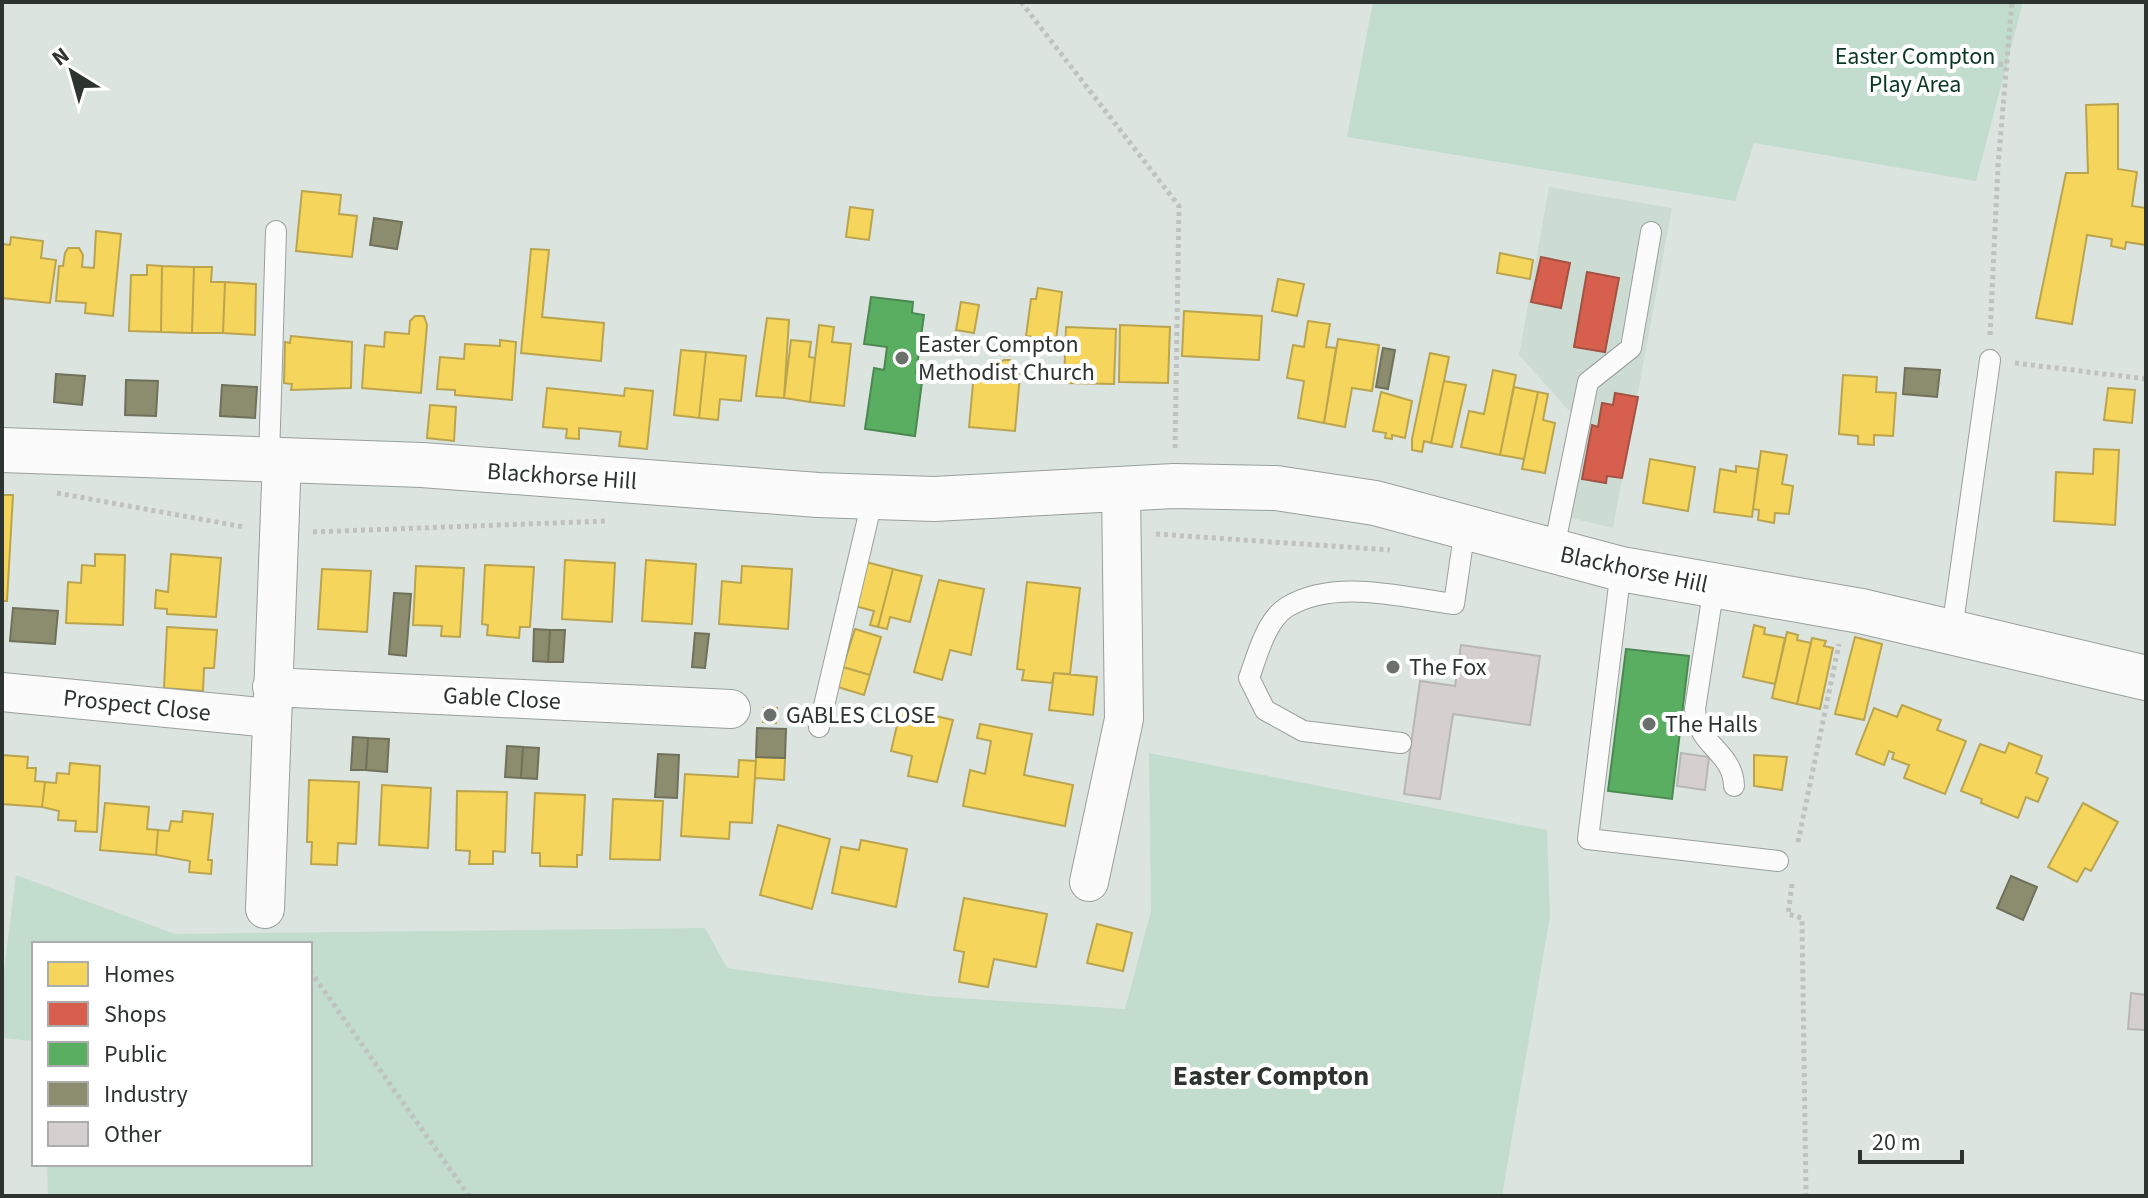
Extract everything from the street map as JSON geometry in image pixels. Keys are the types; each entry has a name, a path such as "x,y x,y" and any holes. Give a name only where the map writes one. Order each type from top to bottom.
{"main road":[{"name":"Blackhorse Hill","path":"2,450 275,458 873,497 1001,498 1174,486 1290,490 1375,503 1621,569 1847,608 1952,630 2146,678"}],"street":[{"path":"265,909 272,702 275,458"},
{"path":"1089,882 1124,719 1121,489"},
{"name":"Prospect Close","path":"2,692 272,702"},
{"name":"Gable Close","path":"272,702 731,709"}],"lane":[{"path":"275,458 276,231"},
{"path":"1553,553 1588,382 1631,348 1651,232"},
{"path":"1952,630 1990,360"},
{"path":"819,727 873,497"},
{"path":"1401,743 1303,731 1265,710 1249,678 1264,638 1286,607 1343,590 1454,604 1465,528"},
{"path":"1621,569 1588,839 1778,861"},
{"path":"1714,586 1695,709 1696,726 1734,772 1734,786"}],"path":[{"path":"1021,2 1179,206 1174,486"},
{"path":"2012,2 1998,166 1990,360 2146,379"},
{"path":"1967,60 2007,65"},
{"path":"1797,850 1847,608"},
{"path":"1793,875 1788,914 1802,918 1806,1196"},
{"path":"312,974 469,1196"}],"shaded area":[{"path":"1549,187 1672,208 1613,528 1551,513 1571,413 1519,355"}],"green space":[{"name":"Easter Compton Play Area","path":"1373,2 2023,2 1976,181 1754,143 1735,201 1347,137"},
{"path":"1149,753 1547,830 1550,916 1502,1196 48,1196 47,1166 312,1166 312,942 32,942 32,1041 2,1038 2,987 16,875 175,934 705,928 727,968 928,996 1125,1009 1151,911"}],"building: Homes":[{"path":"2118,104 2118,169 2137,172 2132,206 2146,208 2146,245 2126,242 2125,249 2111,246 2112,239 2087,235 2072,324 2036,318 2066,173 2088,173 2086,105"},
{"path":"302,191 341,195 339,214 357,216 352,257 296,251"},
{"path":"850,207 873,210 869,240 846,237"},
{"path":"96,231 121,234 113,316 85,313 86,303 56,301 59,266 63,266 68,248 79,248 83,255 82,267 94,268"},
{"path":"11,237 43,241 41,258 56,260 50,303 2,298 2,244 10,245"},
{"path":"531,249 549,250 542,317 604,323 601,361 521,353"},
{"path":"1500,253 1533,260 1530,279 1497,273"},
{"path":"147,265 162,266 161,332 129,331 131,275 147,275"},
{"path":"162,266 194,267 192,333 161,332"},
{"path":"194,267 212,267 211,282 225,282 223,333 192,333"},
{"path":"1278,279 1304,284 1297,316 1272,311"},
{"path":"225,282 256,284 255,335 223,333"},
{"path":"1038,288 1062,292 1056,340 1026,336 1031,299 1036,299"},
{"path":"961,302 979,305 974,333 956,330"},
{"path":"1184,311 1262,316 1259,360 1182,356"},
{"path":"415,316 424,316 427,325 421,393 362,388 365,345 384,347 385,332 409,334 410,321"},
{"path":"767,318 789,320 784,398 756,396"},
{"path":"1308,321 1330,324 1326,347 1336,348 1324,423 1298,418 1304,381 1287,378 1293,345 1304,347"},
{"path":"819,325 834,327 832,342 851,344 844,406 810,402"},
{"path":"1120,325 1170,327 1168,383 1119,382"},
{"path":"1066,327 1116,329 1114,384 1064,383"},
{"path":"291,336 352,342 351,388 291,390 292,384 284,383 285,342 290,343"},
{"path":"1338,339 1379,345 1372,391 1352,388 1345,427 1324,423"},
{"path":"500,340 516,342 512,400 455,395 455,390 437,389 440,357 464,359 465,344 500,346"},
{"path":"791,340 811,342 809,357 815,358 810,402 784,398"},
{"path":"681,350 706,352 699,418 674,415"},
{"path":"706,352 746,356 741,401 720,399 718,420 699,418"},
{"path":"1430,353 1449,357 1431,443 1424,441 1422,452 1412,450 1412,439"},
{"path":"1010,360 1020,375 1015,431 969,427 974,373 995,375 996,366"},
{"path":"1493,370 1516,375 1500,455 1461,447 1469,411 1484,414"},
{"path":"1843,375 1877,377 1876,392 1896,393 1893,436 1874,435 1874,445 1858,444 1858,436 1839,434"},
{"path":"1444,381 1466,385 1452,447 1431,443"},
{"path":"1514,387 1538,392 1524,459 1500,455"},
{"path":"547,388 624,396 625,388 653,391 647,449 619,446 621,432 579,428 579,439 566,438 567,429 543,427"},
{"path":"2108,388 2135,390 2132,423 2104,420"},
{"path":"1381,392 1412,401 1405,438 1392,435 1392,439 1385,438 1386,433 1373,431"},
{"path":"1538,392 1548,394 1543,420 1555,423 1545,473 1522,469"},
{"path":"430,405 456,407 454,441 427,438"},
{"path":"2094,449 2119,450 2115,525 2054,521 2056,472 2093,474"},
{"path":"1761,451 1787,455 1782,484 1793,486 1789,514 1775,513 1774,523 1758,520 1759,510 1753,509"},
{"path":"1650,459 1695,467 1688,511 1643,503"},
{"path":"1736,466 1758,469 1752,517 1714,512 1720,469 1736,472"},
{"path":"2,495 13,495 7,601 2,601"},
{"path":"95,554 125,555 123,625 66,623 68,582 81,583 82,565 95,566"},
{"path":"171,554 221,558 216,617 167,614 167,609 155,608 156,590 168,592"},
{"path":"565,560 615,563 612,622 562,619"},
{"path":"646,560 696,564 692,624 642,621"},
{"path":"866,562 893,569 878,627 870,625 874,611 855,606"},
{"path":"485,565 534,567 530,627 520,627 519,638 487,635 488,625 482,624"},
{"path":"416,566 464,568 460,637 441,636 442,626 413,625"},
{"path":"742,566 792,569 788,629 719,624 722,581 741,583"},
{"path":"322,569 371,571 367,632 318,629"},
{"path":"893,569 922,576 910,622 890,617 887,629 878,627"},
{"path":"939,580 984,589 971,655 950,650 942,680 914,672"},
{"path":"1027,582 1080,588 1070,674 1054,673 1052,683 1022,680 1024,670 1017,669"},
{"path":"1754,625 1765,628 1764,634 1785,638 1775,684 1743,677"},
{"path":"167,627 217,630 214,668 204,668 203,691 164,688"},
{"path":"855,629 881,637 870,675 843,667"},
{"path":"1787,632 1798,635 1797,640 1811,643 1797,704 1772,698"},
{"path":"1855,637 1882,644 1864,720 1835,714"},
{"path":"1812,638 1826,641 1824,646 1833,648 1820,709 1797,704"},
{"path":"843,667 870,675 864,695 838,687"},
{"path":"1054,673 1097,677 1093,715 1049,710"},
{"path":"1902,705 1941,720 1937,730 1966,741 1945,794 1904,778 1909,765 1892,759 1894,753 1889,751 1884,765 1856,754 1874,708 1897,717"},
{"name":"GABLES CLOSE","path":"764,708 777,708 776,723 763,722"},
{"path":"901,708 953,720 937,782 908,776 912,756 891,751"},
{"path":"980,724 1032,734 1024,775 1073,785 1065,826 963,806 970,770 985,774 991,741 977,738"},
{"path":"2009,743 2042,756 2036,773 2048,778 2038,802 2026,797 2018,818 1961,791 1980,744 2005,753"},
{"path":"2,755 28,757 27,768 36,768 35,781 45,782 42,807 2,804"},
{"path":"1754,755 1787,757 1782,790 1754,786"},
{"path":"756,757 785,758 784,780 755,778"},
{"path":"739,760 756,761 752,823 730,822 729,839 681,836 685,774 738,777"},
{"path":"70,763 100,766 97,832 75,831 76,821 58,820 59,811 42,807 45,782 56,783 57,773 69,774"},
{"path":"309,780 359,782 356,844 338,843 337,865 311,864 312,842 307,842"},
{"path":"382,785 431,788 428,848 379,845"},
{"path":"457,791 507,792 505,852 493,851 493,864 469,864 470,851 456,850"},
{"path":"535,793 585,795 582,855 577,855 577,867 540,866 540,853 532,853"},
{"path":"613,799 663,801 660,860 610,859"},
{"path":"105,803 149,807 147,829 158,830 156,855 100,850"},
{"path":"2083,803 2118,822 2091,871 2085,868 2077,882 2048,867"},
{"path":"183,811 213,814 208,860 212,860 211,874 189,872 190,861 156,855 158,830 169,831 171,821 182,822"},
{"path":"778,825 830,839 812,909 760,895"},
{"path":"861,840 907,849 896,907 832,893 841,847 859,850"},
{"path":"964,898 1047,914 1036,967 994,959 988,987 959,982 964,952 954,950"},
{"path":"1097,924 1132,933 1123,971 1087,963"}],"building: Shops":[{"path":"1541,257 1570,263 1561,308 1531,302"},
{"path":"1587,272 1619,278 1605,352 1574,347"},
{"path":"1615,393 1638,397 1622,478 1607,476 1606,483 1582,479 1592,425 1598,427 1602,403 1613,405"}],"building: Public":[{"name":"Easter Compton Methodist Church","path":"871,297 913,302 912,313 924,315 916,373 923,374 915,436 865,429 874,368 884,370 887,347 864,344"},
{"name":"The Halls","path":"1626,649 1689,656 1672,799 1608,791"}],"building: Industry":[{"path":"374,218 402,222 397,249 370,245"},
{"path":"1383,348 1395,350 1388,389 1376,387"},
{"path":"1905,368 1940,370 1937,397 1903,394"},
{"path":"56,374 85,376 82,405 54,402"},
{"path":"126,380 158,381 156,416 125,415"},
{"path":"222,385 257,387 255,418 220,416"},
{"path":"394,593 411,594 406,656 389,654"},
{"path":"13,608 58,611 55,644 10,641"},
{"path":"534,629 550,630 548,662 533,661"},
{"path":"550,630 565,630 563,662 548,662"},
{"path":"695,633 709,634 705,668 692,667"},
{"path":"757,728 786,729 785,758 756,757"},
{"path":"353,737 368,738 366,770 351,770"},
{"path":"368,738 389,739 387,772 366,770"},
{"path":"507,746 523,747 521,778 505,777"},
{"path":"523,747 539,748 537,779 521,778"},
{"path":"658,754 679,755 677,798 655,797"},
{"path":"2011,876 2037,887 2023,920 1997,908"}],"building: Other":[{"path":"1461,645 1540,656 1530,725 1453,714 1440,799 1404,794 1420,681 1455,686"},
{"path":"1681,753 1709,757 1705,790 1677,786"},
{"path":"2131,993 2146,995 2146,1030 2128,1029"}],"place":[{"name":"Easter Compton Methodist Church","path":"902,358"},
{"name":"The Fox","path":"1393,667"},
{"name":"GABLES CLOSE","path":"770,715"},
{"name":"The Halls","path":"1649,724"}],"district":[{"name":"Easter Compton","path":"1271,1075"}]}
